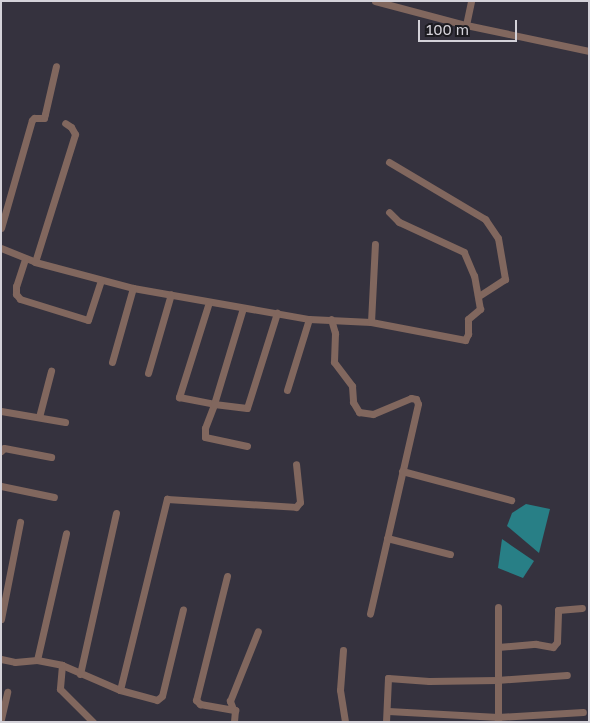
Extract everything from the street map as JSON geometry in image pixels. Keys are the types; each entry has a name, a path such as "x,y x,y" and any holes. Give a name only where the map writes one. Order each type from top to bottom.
{"street":[{"path":"375,1 466,25 589,52"},
{"path":"466,25 471,1"},
{"path":"1,228 32,120 44,118 56,66"},
{"path":"35,262 75,134 71,127 65,123"},
{"path":"389,162 485,219 498,238 505,278 479,296"},
{"path":"1,248 25,259 133,288 310,318 372,322 465,340 468,334 468,319 480,310 479,296 464,252 399,222 389,212"},
{"path":"372,322 374,244"},
{"path":"25,259 16,286 16,294 20,299 88,320 101,280"},
{"path":"112,362 133,288"},
{"path":"148,373 171,294"},
{"path":"209,302 179,397 214,404 247,408 276,313"},
{"path":"243,308 205,428 205,437 247,446"},
{"path":"287,390 310,318"},
{"path":"331,319 335,333 334,362 352,386 353,402 359,412 373,414 411,398 418,402 370,614"},
{"path":"39,417 51,371"},
{"path":"1,411 65,422"},
{"path":"1,450 4,448 51,457"},
{"path":"120,690 166,499 296,507 300,502 296,464"},
{"path":"402,472 511,500"},
{"path":"1,486 54,497"},
{"path":"80,674 116,513"},
{"path":"1,619 20,522"},
{"path":"37,660 66,533"},
{"path":"387,538 450,554"},
{"path":"227,576 196,700 200,704 233,710"},
{"path":"498,606 498,719"},
{"path":"498,646 536,644 553,647 557,642 558,610 582,608"},
{"path":"1,659 15,662 37,660 62,665 120,690 151,700 157,700 162,696 183,609"},
{"path":"234,722 236,711 233,710 230,701 258,631"},
{"path":"343,650 340,690 345,722"},
{"path":"62,665 60,689 93,722"},
{"path":"386,722 388,678 429,681 497,680 567,675"},
{"path":"2,721 7,692"},
{"path":"388,711 498,719 583,712"}],"water":[{"path":"526,504 550,509 539,553 507,526 512,513"},
{"path":"502,539 534,561 523,578 498,568"}]}
